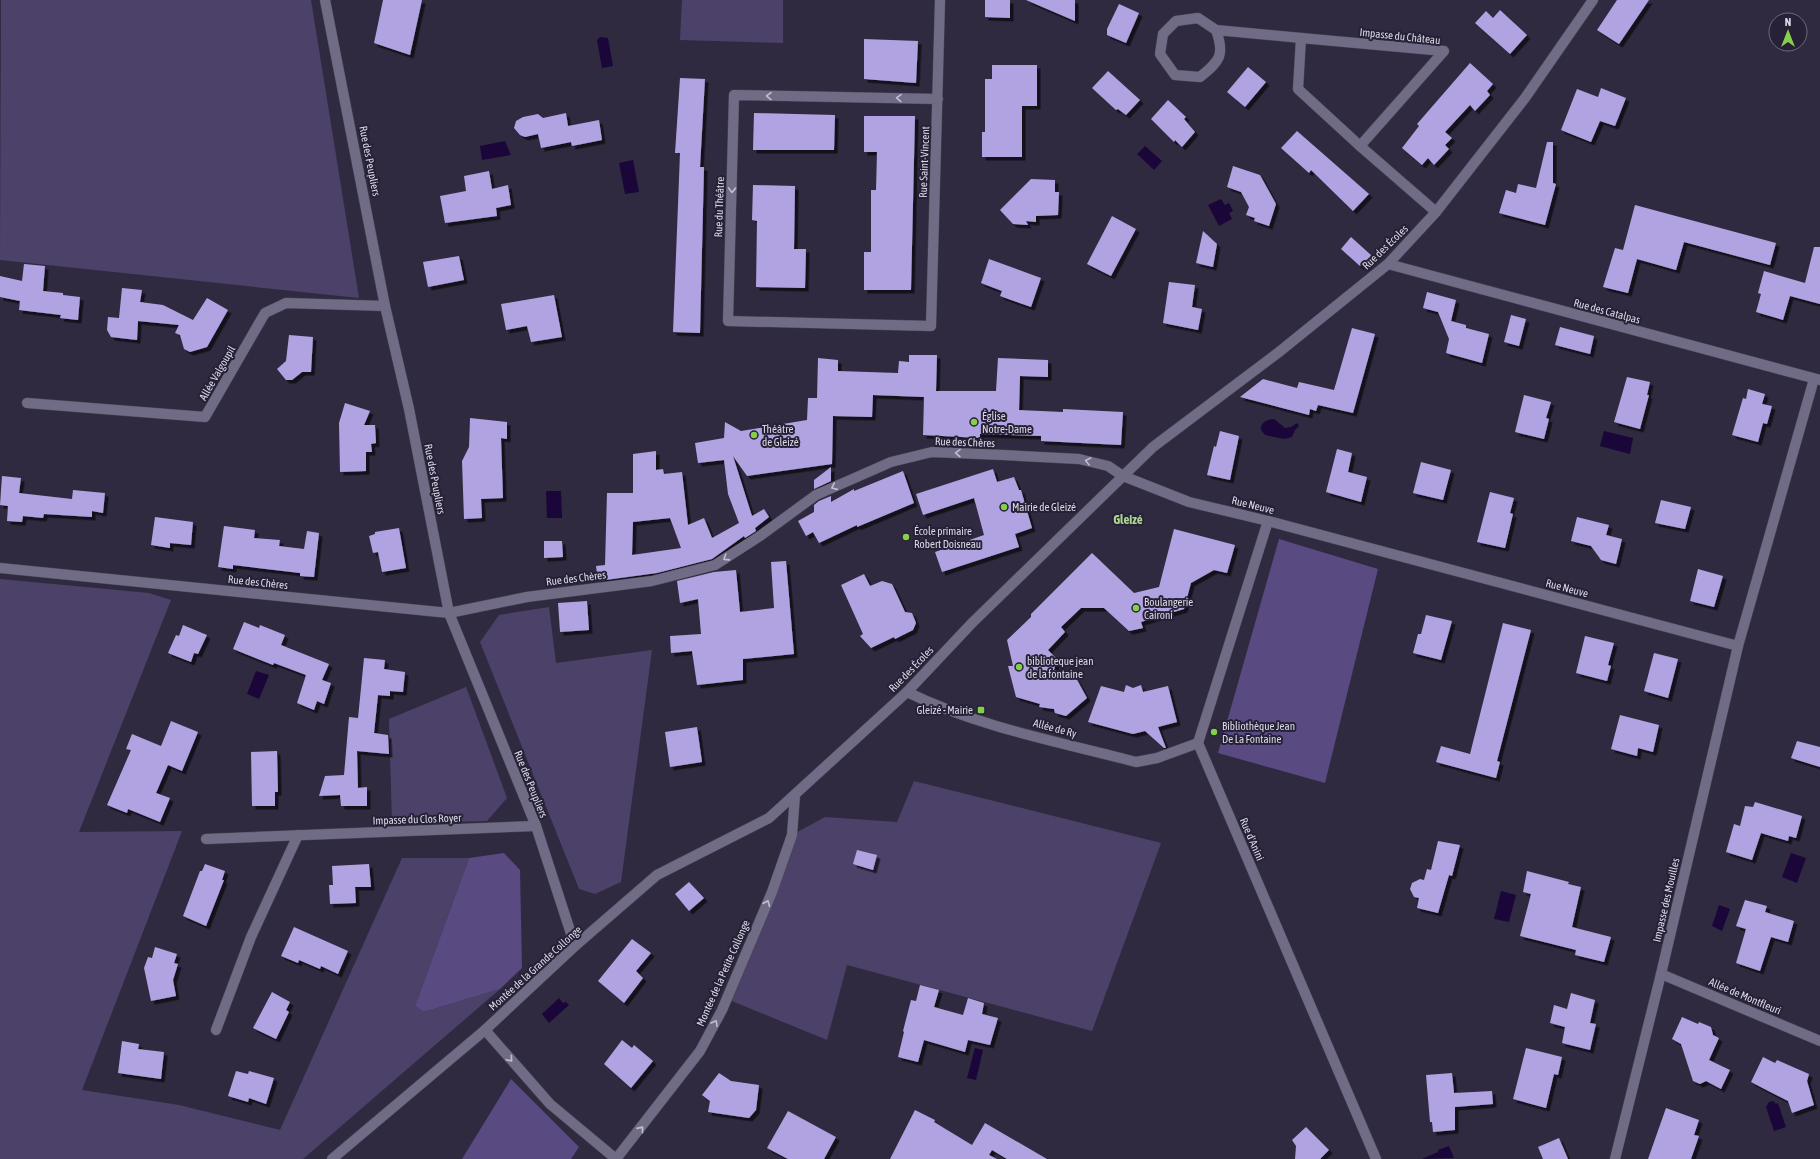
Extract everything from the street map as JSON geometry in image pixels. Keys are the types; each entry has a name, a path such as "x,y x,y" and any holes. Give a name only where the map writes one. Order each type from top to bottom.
{"street":[{"name":"Rue des Peupliers","path":"325,0 385,306 409,409 449,613 536,826 575,946"},
{"name":"Rue Saint-Vincent","path":"931,326 940,0"},
{"name":"Rue des Écoles","path":"769,818 907,692 972,623 1066,534 1154,447 1279,352 1388,264 1436,212 1525,98 1593,0"},
{"name":"Impasse du Château","path":"1216,30 1221,44 1218,63 1200,77 1175,75 1160,54 1163,34 1176,20 1198,18 1216,30 1444,51 1360,146"},
{"path":"1301,38 1298,89 1360,146 1436,212"},
{"name":"Rue du Théâtre","path":"931,326 728,321 734,95 938,99"},
{"name":"Rue des Catalpas","path":"1388,264 1817,379"},
{"name":"Allée Valgoupil","path":"27,403 205,417 265,313 286,303 385,306"},
{"path":"1738,646 1817,379"},
{"name":"Rue des Chères","path":"0,568 449,613 526,597 652,581 715,565 760,536 816,495 891,462 932,452 1079,459 1108,466 1123,476"},
{"name":"Rue Neuve","path":"1123,476 1189,502 1268,521 1738,646"},
{"path":"1198,742 1268,521"},
{"name":"Impasse des Mouilles","path":"1615,1159 1661,974 1738,646"},
{"name":"Allée de Ry","path":"907,692 929,703 986,723 1136,762 1157,758 1198,742"},
{"name":"Rue d'Anini","path":"1198,742 1376,1159"},
{"name":"Montée de la Petite Collonge","path":"616,1159 659,1106 700,1051 722,1010 772,892 792,835 794,795"},
{"name":"Montée de la Grande Collonge","path":"332,1159 485,1030 575,946 657,875 769,818"},
{"name":"Impasse du Clos Royer","path":"206,839 536,826"},
{"path":"216,1030 251,937 298,835"},
{"name":"Allée de Montfleuri","path":"1661,974 1820,1041"},
{"path":"485,1030 550,1104 616,1159"}],"shaded area":[{"path":"1,0 311,0 359,298 0,260"},
{"path":"682,0 783,0 783,43 680,40"},
{"path":"600,37 608,38 613,66 602,68 597,40"},
{"path":"505,141 511,155 482,160 480,146"},
{"path":"1145,146 1162,161 1154,170 1137,154"},
{"path":"633,160 639,192 625,194 619,163"},
{"path":"1221,199 1225,205 1229,203 1233,211 1229,213 1232,219 1219,226 1208,205"},
{"path":"1274,419 1285,428 1291,427 1297,423 1299,426 1295,430 1292,437 1284,439 1265,435 1261,430 1263,423"},
{"path":"1604,431 1633,438 1630,454 1600,446"},
{"path":"546,491 561,491 562,518 547,518"},
{"path":"1279,539 1378,569 1325,783 1218,753"},
{"path":"0,579 149,593 171,600 79,832 182,831 82,1090 179,1105 280,1130 402,858 469,858 415,1006 424,1012 500,989 303,1159 0,1159"},
{"path":"549,607 556,663 652,650 621,882 595,894 579,889 480,642 499,615"},
{"path":"256,671 269,675 259,699 247,694"},
{"path":"466,687 507,798 487,821 392,823 389,719"},
{"path":"914,781 1161,843 1092,1031 847,965 827,1040 727,999 792,835 825,817 897,822"},
{"path":"504,853 520,870 522,968 500,989 424,1012 415,1006 469,858"},
{"path":"1791,853 1806,858 1797,883 1782,877"},
{"path":"1501,891 1516,895 1509,922 1494,919"},
{"path":"1719,905 1730,909 1722,931 1712,926"},
{"path":"559,998 563,1003 566,1002 569,1005 549,1023 542,1014"},
{"path":"975,1048 983,1050 976,1080 967,1078"},
{"path":"511,1079 579,1147 571,1159 462,1159"},
{"path":"1773,1101 1776,1104 1778,1103 1786,1127 1774,1131 1766,1107 1769,1102"},
{"path":"1449,1146 1454,1158 1422,1159 1438,1152 1438,1150"}],"building":[{"path":"383,0 422,0 410,55 374,43"},
{"path":"985,0 1010,0 1010,18 985,17"},
{"path":"1026,0 1075,0 1075,21"},
{"path":"1617,0 1649,0 1619,44 1597,30"},
{"path":"1119,4 1139,13 1126,43 1107,35 1107,29"},
{"path":"1500,10 1527,35 1510,54 1475,23 1486,11 1493,18"},
{"path":"864,39 918,41 916,83 864,79"},
{"path":"1470,63 1493,84 1487,91 1490,95 1475,111 1470,105 1445,132 1452,138 1445,145 1449,149 1434,165 1428,158 1422,165 1402,148 1419,126 1417,124"},
{"path":"992,65 1037,65 1037,106 1022,106 1022,157 982,157 982,132 985,132 985,79 992,79"},
{"path":"1248,67 1266,82 1245,107 1227,92"},
{"path":"1108,71 1140,100 1126,115 1118,109 1116,110 1092,88"},
{"path":"680,78 705,79 700,167 704,167 700,333 673,332 680,153 675,153"},
{"path":"1601,88 1626,98 1615,126 1600,121 1591,142 1561,130 1577,89 1598,97"},
{"path":"1168,100 1186,117 1184,119 1195,132 1182,147 1175,140 1174,142 1151,119"},
{"path":"566,113 568,126 599,120 602,140 572,146 571,142 541,148 538,134 525,137 520,135 514,128 516,121 523,117 538,114 543,118"},
{"path":"754,113 835,115 834,150 753,150"},
{"path":"864,116 915,116 911,290 864,290 864,252 871,252 871,190 876,190 877,152 864,152"},
{"path":"1297,131 1369,194 1353,211 1311,170 1309,173 1281,148"},
{"path":"1547,142 1553,142 1553,183 1556,184 1545,225 1499,213 1506,190 1516,193 1518,184 1536,188"},
{"path":"1233,166 1260,175 1276,204 1269,226 1254,221 1255,218 1246,215 1249,207 1241,192 1227,187"},
{"path":"489,171 492,189 508,185 511,205 496,208 497,216 445,223 440,196 466,191 464,176"},
{"path":"1031,179 1055,180 1055,192 1059,192 1058,215 1036,216 1036,222 1026,221 1028,225 1013,224 1000,210"},
{"path":"753,185 795,186 794,249 806,249 805,288 756,287 757,221 752,220"},
{"path":"1635,205 1776,243 1770,265 1684,242 1676,270 1637,259 1628,293 1603,287 1615,248 1623,250"},
{"path":"1112,216 1136,229 1111,276 1087,264"},
{"path":"1203,231 1217,244 1213,267 1196,263"},
{"path":"1351,237 1372,256 1360,266 1341,249"},
{"path":"1814,247 1820,247 1820,304 1790,296 1783,320 1756,312 1761,294 1758,293 1764,271 1805,283"},
{"path":"459,256 464,280 428,287 423,262"},
{"path":"989,259 1041,278 1031,307 1000,296 1002,291 981,283"},
{"path":"24,264 45,266 43,291 63,293 63,295 80,297 78,320 60,318 61,315 19,310 20,301 0,297 0,276 22,281"},
{"path":"1169,282 1195,285 1192,307 1202,309 1198,330 1163,323"},
{"path":"122,288 142,290 140,302 163,305 193,320 207,298 228,310 207,347 190,352 184,349 180,335 175,333 179,325 138,321 137,340 111,337 107,330 108,317 119,318"},
{"path":"1427,292 1456,300 1451,321 1466,325 1466,328 1489,334 1482,363 1446,353 1449,339 1438,312 1423,308"},
{"path":"554,295 562,337 531,342 527,326 506,330 501,304"},
{"path":"1511,315 1526,319 1519,346 1504,342"},
{"path":"1560,327 1594,336 1590,354 1555,345"},
{"path":"1352,328 1375,334 1353,413 1318,405 1316,411 1310,409 1309,415 1240,397 1263,379 1297,388 1299,382 1334,390"},
{"path":"289,335 313,337 311,372 302,372 292,380 286,380 277,369 286,361"},
{"path":"909,355 937,355 936,391 996,391 998,358 1048,360 1048,377 1020,376 1019,410 1063,412 1063,409 1123,412 1121,445 1041,441 1041,436 980,434 980,438 923,435 924,397 873,395 872,417 833,416 832,464 747,476 733,456 752,516 764,509 769,517 755,528 756,531 745,538 744,536 712,559 657,573 598,581 596,566 605,565 607,493 633,493 633,454 656,451 656,470 663,469 664,474 682,472 688,525 704,518 712,538 739,523 728,494 724,460 698,463 695,443 724,438 725,422 741,431 807,420 808,398 817,398 818,358 838,360 838,371 898,373 899,361 909,362","holes":["670,518 681,548 632,555 633,522"]},
{"path":"1627,377 1650,382 1647,395 1649,395 1640,429 1614,422"},
{"path":"1748,389 1765,394 1762,404 1772,406 1767,424 1763,423 1758,442 1732,435 1743,398 1746,399"},
{"path":"1524,395 1551,402 1546,418 1549,419 1544,439 1515,432"},
{"path":"345,403 370,411 364,425 375,425 376,443 371,444 372,452 366,452 366,471 340,472 339,423"},
{"path":"470,418 507,422 507,439 501,438 503,498 481,499 482,518 464,519 462,461 469,447"},
{"path":"1220,431 1239,436 1230,480 1207,475 1214,446 1216,447"},
{"path":"1337,449 1352,453 1348,472 1367,477 1361,502 1326,492"},
{"path":"1421,462 1451,470 1443,500 1413,493"},
{"path":"831,467 831,481 814,489 814,480"},
{"path":"993,469 997,482 1014,477 1019,490 1021,490 1032,528 1015,534 1019,547 942,572 935,552 984,535 974,498 923,515 916,494"},
{"path":"903,471 914,503 857,527 857,525 819,543 813,532 806,536 798,521 814,512 814,505 819,501 831,496 831,502 854,489 854,491"},
{"path":"2,476 21,478 19,493 72,499 73,490 105,493 103,513 92,511 92,517 44,514 43,518 23,516 22,522 7,521 8,506 0,505"},
{"path":"1490,492 1514,498 1510,513 1513,514 1505,548 1477,542"},
{"path":"1661,500 1691,507 1685,529 1655,523"},
{"path":"155,517 193,522 191,545 170,543 170,548 151,545"},
{"path":"1577,517 1609,525 1606,535 1622,539 1616,564 1601,560 1591,546 1571,541"},
{"path":"224,526 255,530 254,538 280,540 279,546 304,549 307,531 319,533 314,577 300,576 300,573 233,565 233,569 218,567"},
{"path":"399,528 406,568 382,572 378,552 373,553 369,536 375,534 375,532"},
{"path":"1174,529 1235,545 1227,573 1214,570 1191,583 1184,609 1141,622 1143,628 1129,631 1104,608 1081,608 1061,627 1065,632 1048,650 1057,659 1054,670 1076,678 1087,698 1066,716 1055,713 1054,709 1039,707 1040,704 1016,697 1008,666 1013,666 1007,640 1031,617 1031,614 1092,553 1134,593 1159,587"},
{"path":"544,541 562,541 563,557 544,558"},
{"path":"786,561 794,654 743,659 743,680 697,685 692,651 671,653 670,636 701,634 698,599 680,603 677,581 714,572 736,570 740,612 774,608 771,562"},
{"path":"1698,569 1723,576 1714,607 1690,601"},
{"path":"864,574 870,586 882,581 892,584 905,612 912,613 916,623 913,630 871,648 860,636 863,634 841,585"},
{"path":"587,601 589,630 560,632 558,603"},
{"path":"1426,615 1452,621 1441,660 1413,653 1418,634 1421,634"},
{"path":"244,622 259,628 260,625 285,635 281,645 329,664 322,680 331,683 324,704 317,701 314,710 297,703 306,675 274,663 273,665 233,649"},
{"path":"1503,623 1531,630 1497,761 1500,762 1496,778 1436,762 1441,746 1470,754"},
{"path":"183,625 207,635 198,654 194,653 191,662 168,653 176,635 179,636"},
{"path":"1585,636 1614,643 1608,665 1611,666 1607,681 1576,673"},
{"path":"1654,653 1678,659 1668,698 1644,691"},
{"path":"364,658 385,660 384,669 405,672 403,692 390,691 390,696 378,695 374,733 388,735 389,754 357,751 358,788 367,787 367,806 341,806 340,795 319,796 325,776 344,775 349,717 358,718"},
{"path":"1126,685 1133,688 1141,685 1143,692 1168,686 1177,722 1158,727 1166,748 1164,748 1145,731 1133,734 1088,722 1101,686 1124,692"},
{"path":"1620,715 1659,725 1653,752 1638,748 1637,756 1611,749"},
{"path":"171,721 198,732 182,771 168,765 156,793 170,798 160,822 128,809 127,813 107,805 131,750 126,749 132,734 161,746"},
{"path":"697,727 702,762 670,767 665,732"},
{"path":"1797,741 1820,747 1820,767 1791,758"},
{"path":"277,751 278,792 275,792 275,806 252,806 251,752"},
{"path":"1755,802 1802,816 1796,838 1789,836 1788,841 1761,833 1752,860 1726,852 1734,824 1740,826 1745,806 1753,807"},
{"path":"1438,841 1460,845 1452,876 1449,875 1438,913 1417,908 1419,898 1414,897 1410,889 1412,883 1420,879 1424,880 1427,869 1431,870"},
{"path":"857,850 877,855 873,870 853,864"},
{"path":"205,864 225,871 222,880 224,880 206,926 183,916 200,871 202,871"},
{"path":"369,864 371,887 355,887 356,903 330,904 329,885 333,885 332,866"},
{"path":"1527,871 1569,882 1568,884 1581,887 1572,927 1611,937 1604,962 1575,955 1576,950 1520,936 1531,894 1523,892"},
{"path":"689,882 704,898 689,911 675,894"},
{"path":"1745,900 1767,906 1765,912 1794,921 1788,942 1771,937 1760,971 1736,963 1746,929 1736,926"},
{"path":"294,927 348,951 338,974 321,966 320,969 299,960 298,963 281,956"},
{"path":"632,939 651,953 636,971 643,978 624,1003 598,981"},
{"path":"155,947 177,954 174,963 178,964 173,980 176,996 151,1001 144,968 148,957 152,958"},
{"path":"920,985 939,990 934,1007 963,1015 968,998 984,1003 982,1014 998,1018 990,1045 968,1040 965,1052 924,1040 918,1062 898,1057 911,1000 916,1001"},
{"path":"272,992 290,1002 286,1010 289,1012 276,1039 253,1028"},
{"path":"1571,993 1595,1000 1590,1023 1596,1024 1590,1050 1562,1043 1565,1027 1550,1023 1554,1005 1567,1009"},
{"path":"1682,1017 1698,1024 1699,1022 1711,1027 1713,1035 1719,1038 1709,1060 1730,1070 1721,1089 1706,1081 1700,1084 1693,1081 1681,1044 1672,1039"},
{"path":"622,1040 632,1048 634,1045 653,1061 631,1088 604,1064"},
{"path":"122,1041 139,1044 138,1049 164,1052 161,1079 118,1073"},
{"path":"1526,1048 1562,1057 1558,1075 1554,1074 1546,1108 1513,1099"},
{"path":"1763,1057 1775,1063 1777,1060 1809,1074 1807,1081 1814,1105 1792,1113 1788,1101 1751,1082"},
{"path":"236,1071 248,1074 249,1071 274,1078 266,1104 249,1098 248,1102 228,1096"},
{"path":"719,1073 731,1081 759,1085 756,1110 749,1118 708,1112 710,1101 702,1095"},
{"path":"1452,1073 1454,1093 1492,1091 1493,1104 1455,1107 1455,1130 1433,1132 1432,1122 1430,1122 1426,1075"},
{"path":"1666,1108 1699,1120 1694,1135 1699,1136 1691,1159 1648,1159"},
{"path":"915,1110 935,1120 934,1122 972,1145 985,1123 1047,1159 1007,1159 992,1150 989,1155 997,1159 890,1159"},
{"path":"788,1111 836,1137 824,1159 788,1159 767,1148"},
{"path":"1306,1127 1329,1150 1320,1159 1295,1159 1296,1146 1292,1140"},
{"path":"1559,1138 1568,1159 1543,1159 1538,1147"}],"place":[{"name":"Église Notre-Dame","path":"974,422"},
{"name":"Théâtre de Gleizé","path":"754,435"},
{"name":"Mairie de Gleizé","path":"1004,507"},
{"name":"École primaire Robert Doisneau","path":"906,537"},
{"name":"Boulangerie Caironi","path":"1136,608"},
{"name":"biblioteque jean de la fontaine","path":"1019,667"},
{"name":"Gleizé - Mairie","path":"981,710"},
{"name":"Bibliothèque Jean De La Fontaine","path":"1214,732"}],"district":[{"name":"Gleizé","path":"1128,519"}]}
